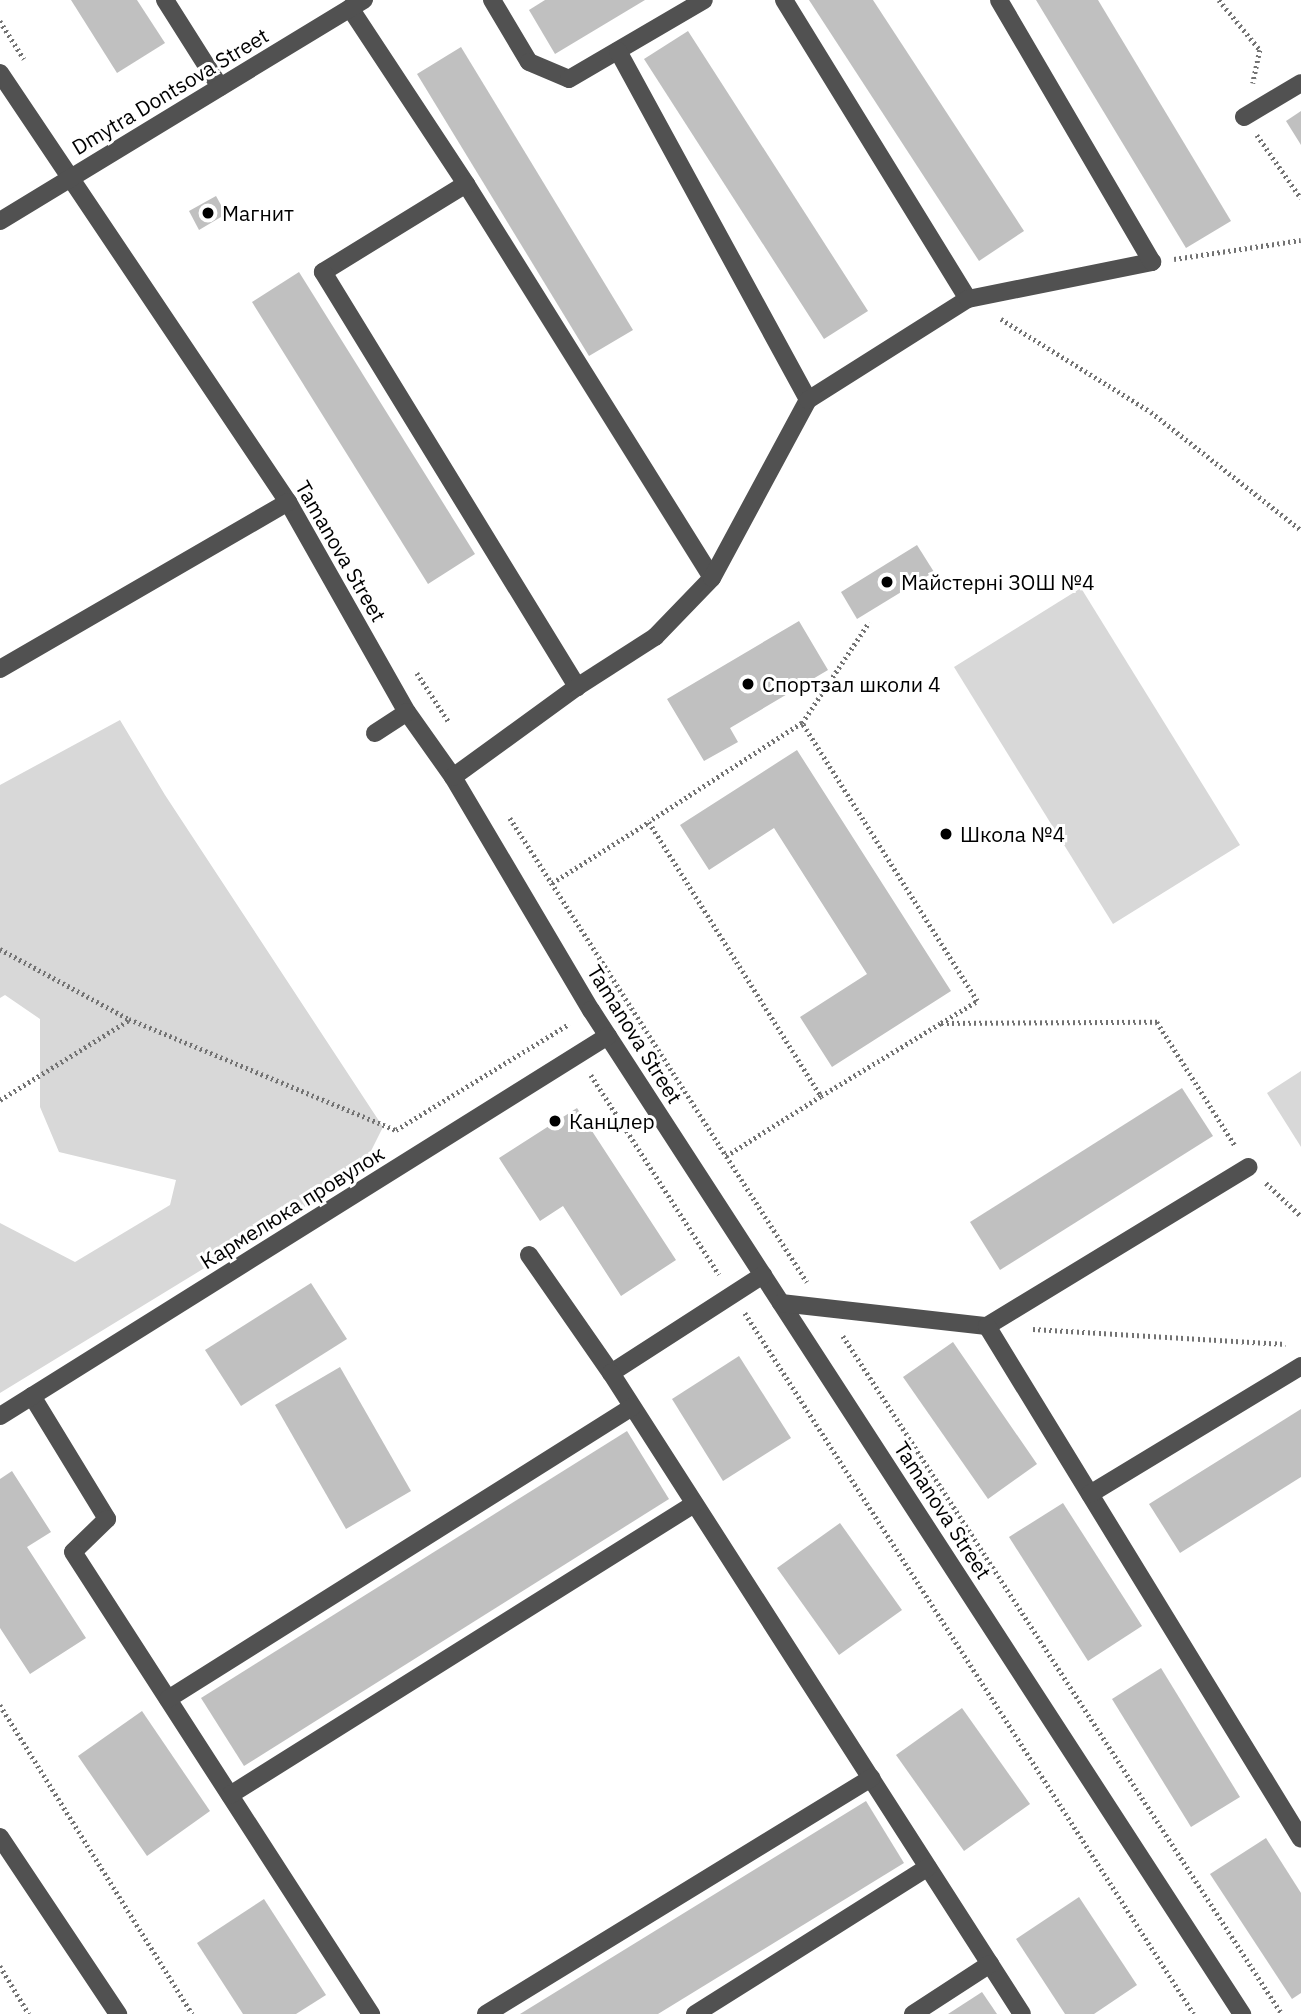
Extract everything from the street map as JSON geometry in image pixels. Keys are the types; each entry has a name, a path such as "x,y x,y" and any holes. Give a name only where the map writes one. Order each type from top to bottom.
{"street":[{"path":"164,0 220,88"},
{"path":"492,0 529,62 569,79 704,0"},
{"path":"784,0 968,299"},
{"path":"453,776 577,687 655,636 712,578 808,400 968,299 1152,262 999,0"},
{"path":"357,4 712,578"},
{"name":"Dmytra Dontsova Street","path":"0,221 357,4"},
{"path":"618,51 808,400"},
{"name":"Tamanova Street","path":"0,73 288,502 407,712 453,776 591,1010 1242,2014"},
{"path":"1244,117 1301,83"},
{"path":"466,184 323,272 577,687"},
{"path":"0,669 288,502"},
{"path":"375,733 407,712"},
{"name":"Кармелюка провулок","path":"0,1416 608,1036"},
{"path":"781,1303 826,1311 987,1326 1249,1167"},
{"path":"529,1255 611,1373 1022,2014"},
{"path":"611,1373 763,1275"},
{"path":"987,1326 1301,1839"},
{"path":"1090,1494 1301,1366"},
{"path":"32,1396 107,1519 73,1552 371,2014"},
{"path":"168,1699 632,1407"},
{"path":"230,1795 694,1503"},
{"path":"486,2014 871,1778"},
{"path":"0,1837 118,2014"},
{"path":"695,2014 928,1867"},
{"path":"913,2014 990,1964"}],"path":[{"path":"0,21 28,65"},
{"path":"1152,262 1301,240"},
{"path":"968,299 1151,412 1301,530"},
{"path":"552,883 802,723 869,622"},
{"path":"415,669 452,727"},
{"path":"726,1156 977,1001 802,723"},
{"path":"503,807 1282,2014"},
{"path":"649,822 821,1096"},
{"path":"0,949 129,1019 396,1130 591,1010"},
{"path":"0,1100 129,1019"},
{"path":"941,1023 1157,1021 1249,1167 1301,1216"},
{"path":"578,1055 1194,2014"},
{"path":"987,1326 1287,1344"},
{"path":"0,1705 192,2014"},
{"path":"0,1966 29,2014"}],"shaded area":[{"path":"1081,588 1240,845 1113,924 954,667"},
{"path":"120,720 165,795 383,1127 360,1173 0,1393 0,1223 75,1262 170,1205 176,1180 59,1152 40,1107 40,1019 5,995 0,998 0,785"},
{"path":"1301,1071 1301,1147 1267,1093"}],"building":[{"path":"71,0 137,0 165,43 117,73"},
{"path":"545,0 645,0 555,54 529,10"},
{"path":"809,0 873,0 1024,231 979,261"},
{"path":"1036,0 1098,0 1231,221 1186,248"},
{"path":"688,31 868,311 824,339 644,59"},
{"path":"461,47 633,330 589,356 417,74"},
{"path":"1301,111 1301,145 1286,121"},
{"name":"Магнит","path":"216,196 226,214 199,230 189,211"},
{"path":"299,272 475,554 428,584 252,302"},
{"name":"Майстерні ЗОШ №4","path":"917,545 934,572 857,619 841,592"},
{"name":"Спортзал школи 4","path":"799,621 828,670 730,728 738,742 704,761 667,699"},
{"path":"797,750 951,991 832,1067 800,1017 867,974 774,828 709,870 680,825"},
{"path":"1182,1088 1213,1136 1000,1270 970,1222"},
{"path":"577,1108 676,1260 621,1296 563,1206 540,1221 499,1158"},
{"path":"311,1283 347,1339 241,1406 205,1350"},
{"path":"953,1342 1037,1464 988,1499 903,1377"},
{"path":"739,1356 791,1438 723,1481 672,1399"},
{"path":"340,1367 411,1491 346,1529 275,1405"},
{"path":"1301,1409 1301,1477 1180,1553 1149,1504"},
{"path":"627,1431 669,1499 244,1766 201,1698"},
{"path":"12,1471 51,1532 27,1547 86,1638 30,1674 0,1628 0,1479"},
{"path":"1063,1503 1142,1626 1088,1661 1009,1537"},
{"path":"840,1523 902,1610 839,1655 777,1568"},
{"path":"1161,1668 1240,1797 1191,1827 1112,1699"},
{"path":"962,1708 1030,1804 964,1851 896,1755"},
{"path":"142,1711 210,1811 147,1856 78,1756"},
{"path":"866,1801 904,1863 658,2014 520,2014"},
{"path":"1266,1838 1301,1893 1301,1993 1292,1999 1210,1874"},
{"path":"1079,1897 1137,1985 1094,2014 1065,2014 1016,1939"},
{"path":"264,1899 326,1995 296,2014 243,2014 197,1943"},
{"path":"982,1992 997,2014 948,2014"}],"place":[{"name":"Магнит","path":"208,213"},
{"name":"Майстерні ЗОШ №4","path":"887,582"},
{"name":"Спортзал школи 4","path":"748,684"},
{"name":"Школа №4","path":"946,834"},
{"name":"Канцлер","path":"555,1121"}]}
